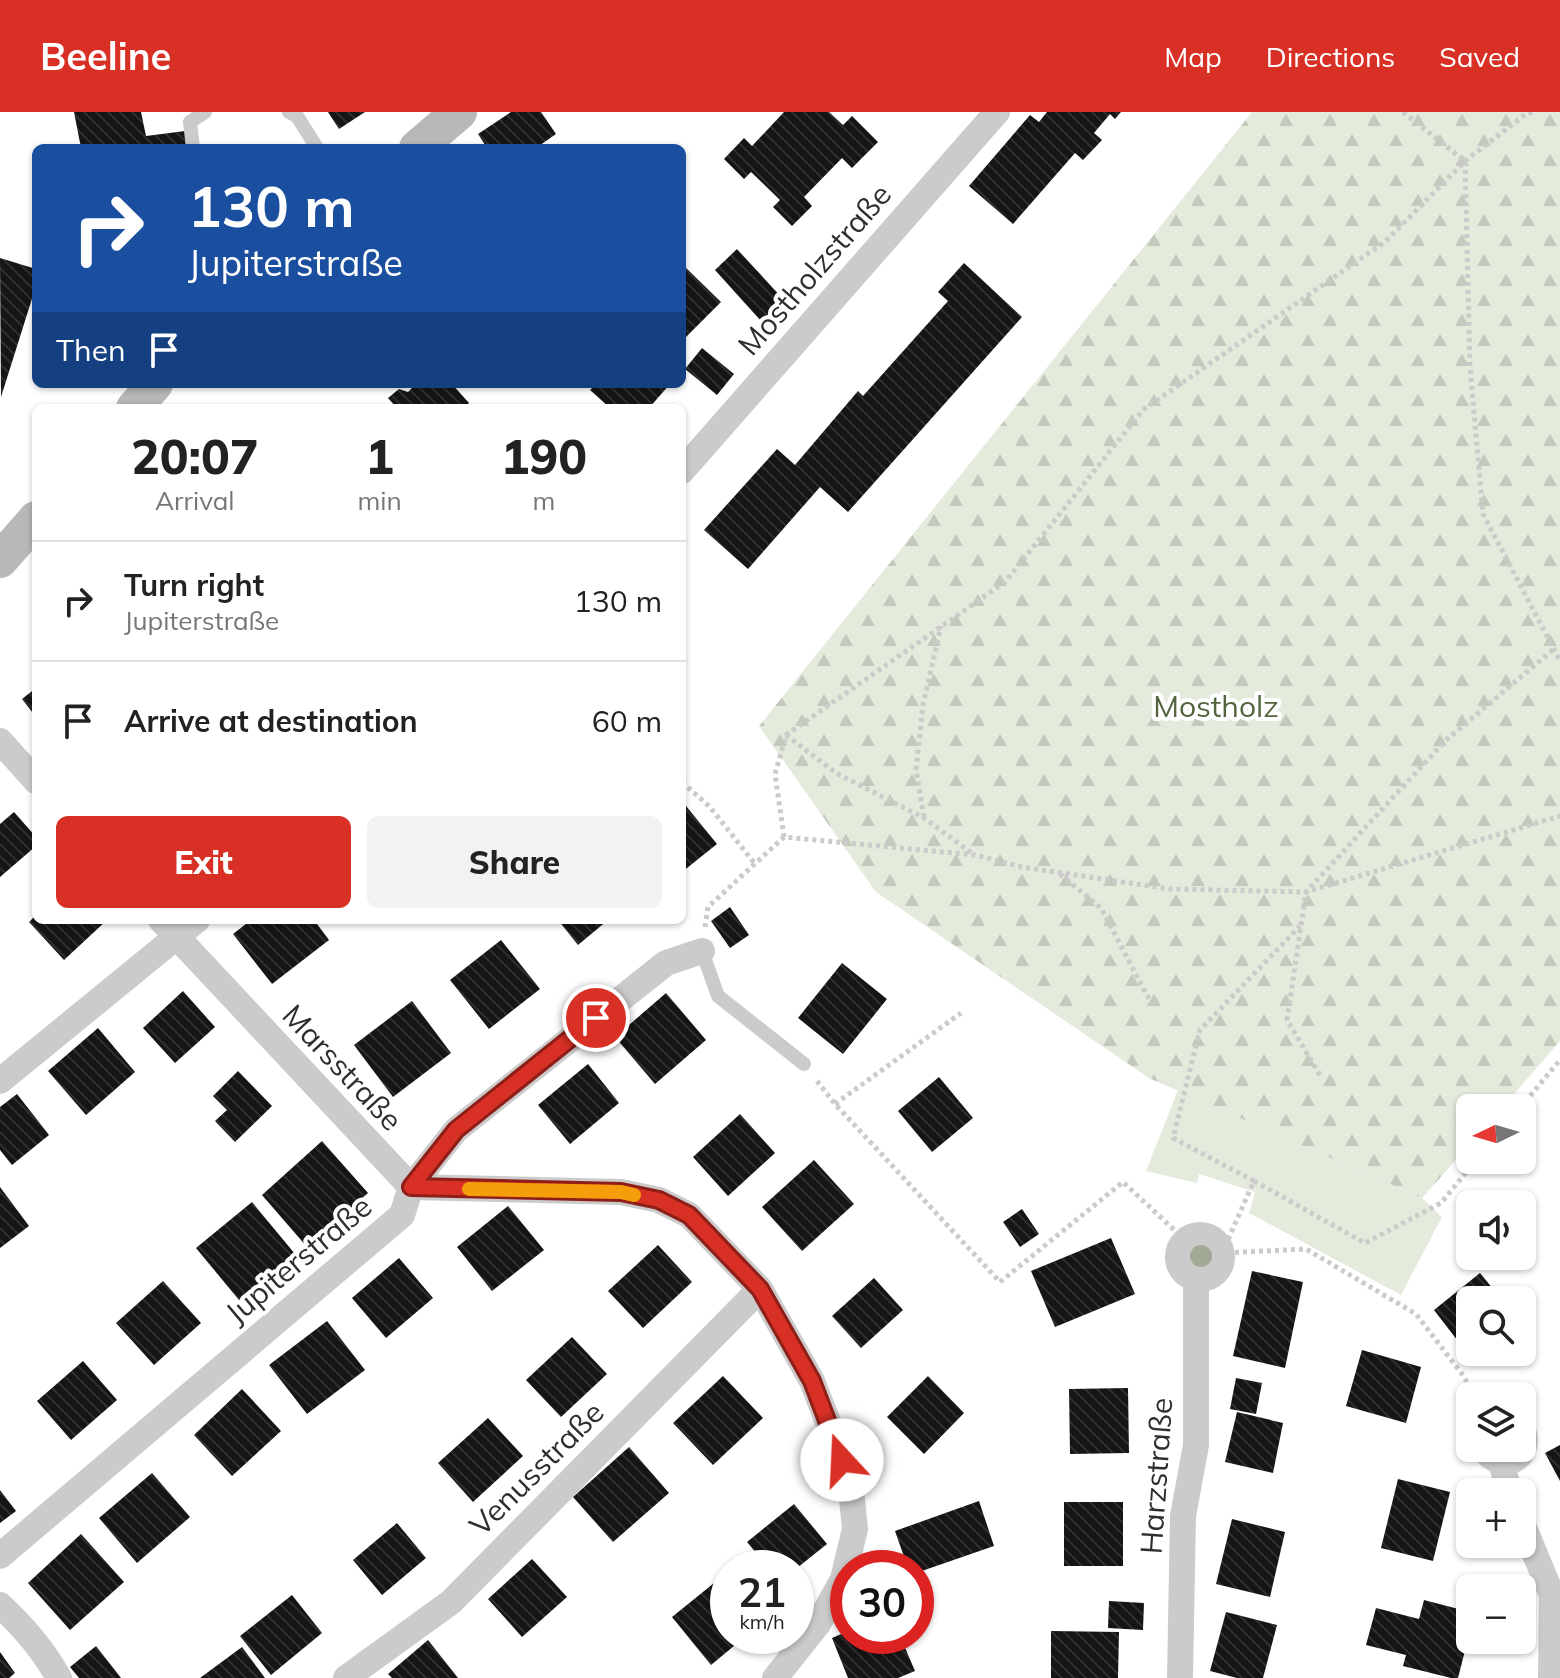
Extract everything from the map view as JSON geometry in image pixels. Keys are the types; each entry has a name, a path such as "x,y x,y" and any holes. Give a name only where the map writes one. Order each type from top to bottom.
{"main road":[{"path":"422,144 459,112"},
{"path":"138,404 152,388"},
{"path":"0,560 32,524"}],"street":[{"name":"Mostholzstraße","path":"686,466 997,112"},
{"path":"0,741 32,777"},
{"path":"0,1081 168,928"},
{"name":"Marsstraße","path":"168,928 411,1187"},
{"name":"Jupiterstraße","path":"0,1556 402,1215 411,1187 456,1130 666,963 702,951"},
{"path":"411,1187 621,1192 659,1200 689,1215 760,1289 812,1381 850,1479 855,1529 843,1579 818,1624 775,1678"},
{"path":"1185,1240 1196,1234 1209,1236 1217,1242 1222,1253 1222,1263 1215,1273 1204,1279 1196,1279"},
{"name":"Harzstraße","path":"1180,1678 1183,1516 1196,1445 1196,1279 1182,1270 1178,1260 1178,1251 1185,1240"},
{"name":"Venusstraße","path":"346,1678 451,1602 760,1289"},
{"path":"1536,1557 1552,1595 1551,1678"},
{"path":"0,1605 48,1658 59,1678"}],"lane":[{"path":"193,144 190,122 205,112"},
{"path":"289,112 297,116 314,144"},
{"path":"702,951 718,996 804,1064"}],"path":[{"path":"1403,112 1465,161"},
{"path":"784,837 775,774 786,735 1005,582 1143,410 1386,241 1465,161 1528,112 1536,112"},
{"path":"1465,161 1470,367 1483,514 1560,661"},
{"path":"924,818 916,770 923,705 941,626"},
{"path":"1320,1075 1287,1020 1306,892 1445,741 1554,649"},
{"path":"786,735 836,773 924,818 975,855"},
{"path":"686,786 710,807 755,864"},
{"path":"702,951 708,907 784,837 975,855 1022,867 1169,889 1306,892 1560,816"},
{"path":"1059,873 1101,908 1151,1003"},
{"path":"1301,924 1200,1030 1173,1138 1365,1243 1441,1203 1465,1174"},
{"path":"835,1104 961,1013"},
{"path":"1532,1094 1560,1060"},
{"path":"804,1064 835,1104 1000,1282 1123,1182 1185,1240"},
{"path":"1254,1181 1222,1253 1306,1249 1416,1314 1467,1382"}],"green space":[{"name":"Mostholz","path":"1252,112 1560,112 1560,1041 1514,1094 1456,1094 1456,1160 1422,1198 1149,1078 876,892 759,726"},
{"path":"1178,1090 1422,1198 1442,1217 1401,1295 1249,1213 1255,1192 1199,1174 1197,1183 1146,1171"}],"building":[{"path":"74,112 141,112 146,136 185,131 187,144 80,144"},
{"path":"328,112 365,112 339,129"},
{"path":"511,112 541,112 556,134 542,144 484,144 478,134"},
{"path":"784,112 829,112 843,125 852,116 878,142 852,168 842,158 804,197 812,206 792,226 773,207 780,200 751,172 744,179 724,159 744,138 752,146"},
{"path":"1047,112 1121,112 1115,119 1110,114 1094,133 1102,140 1083,160 1075,153 1013,224 969,186 1030,115 1039,122"},
{"path":"737,249 784,300 761,321 715,270"},
{"path":"0,258 32,268 32,299 1,397"},
{"path":"964,263 1022,317 848,512 820,487 748,569 704,530 777,449 795,465 858,391 863,396 948,301 938,292"},
{"path":"686,268 721,302 686,337"},
{"path":"702,348 734,374 717,395 686,368"},
{"path":"412,388 456,388 469,403 393,404 388,398 399,389 408,392"},
{"path":"666,388 652,404 606,404 590,390"},
{"path":"32,691 32,712 22,699"},
{"path":"686,806 717,844 686,869"},
{"path":"14,812 32,832 32,849 0,877 0,824"},
{"path":"730,907 749,935 730,948 711,921"},
{"path":"32,919 32,924 103,924 64,960 29,922"},
{"path":"246,924 317,924 329,940 272,984 233,934"},
{"path":"561,924 603,924 578,945"},
{"path":"501,940 540,989 489,1029 450,980"},
{"path":"842,963 887,999 843,1054 798,1018"},
{"path":"183,991 215,1027 175,1063 143,1028"},
{"path":"666,993 706,1040 655,1084 615,1037"},
{"path":"412,1001 451,1053 393,1097 354,1045"},
{"path":"98,1028 135,1072 86,1115 48,1071"},
{"path":"588,1064 619,1103 570,1144 538,1105"},
{"path":"238,1071 272,1106 235,1142 215,1121 227,1110 213,1096"},
{"path":"939,1077 973,1118 932,1152 898,1111"},
{"path":"17,1094 49,1135 12,1165 0,1150 0,1107"},
{"path":"740,1114 775,1153 728,1196 693,1157"},
{"path":"322,1141 368,1193 307,1247 262,1195"},
{"path":"814,1160 854,1204 802,1251 762,1207"},
{"path":"0,1187 29,1226 0,1248"},
{"path":"252,1202 295,1254 239,1300 196,1248"},
{"path":"508,1206 544,1250 492,1291 457,1247"},
{"path":"1022,1209 1039,1234 1020,1247 1003,1222"},
{"path":"1111,1238 1135,1294 1055,1327 1031,1271"},
{"path":"658,1245 692,1282 643,1328 608,1291"},
{"path":"399,1258 433,1298 386,1338 352,1298"},
{"path":"1252,1271 1303,1282 1285,1368 1233,1356"},
{"path":"1480,1273 1491,1286 1464,1286"},
{"path":"874,1278 903,1310 861,1348 832,1316"},
{"path":"163,1281 201,1323 154,1365 116,1323"},
{"path":"1456,1292 1456,1339 1434,1310"},
{"path":"327,1321 365,1370 307,1414 269,1365"},
{"path":"572,1337 607,1374 561,1417 526,1380"},
{"path":"1362,1350 1421,1367 1406,1423 1346,1406"},
{"path":"83,1361 117,1400 71,1440 37,1401"},
{"path":"723,1376 763,1418 713,1465 673,1423"},
{"path":"928,1376 964,1413 924,1454 887,1417"},
{"path":"1236,1378 1262,1383 1256,1414 1230,1409"},
{"path":"1128,1388 1129,1453 1070,1454 1069,1389"},
{"path":"242,1389 281,1431 232,1476 194,1435"},
{"path":"1237,1412 1283,1423 1273,1473 1225,1462"},
{"path":"488,1418 523,1456 473,1502 438,1463"},
{"path":"1560,1445 1560,1481 1545,1453"},
{"path":"629,1447 669,1493 613,1542 573,1497"},
{"path":"152,1473 190,1517 137,1563 99,1518"},
{"path":"1398,1479 1450,1492 1433,1561 1381,1548"},
{"path":"0,1490 16,1511 0,1523"},
{"path":"979,1501 994,1546 934,1567 934,1550 902,1550 895,1531"},
{"path":"1064,1502 1123,1502 1123,1566 1064,1566"},
{"path":"794,1504 827,1544 814,1554 814,1550 753,1550 747,1542"},
{"path":"1232,1519 1285,1532 1270,1597 1216,1584"},
{"path":"397,1523 426,1558 382,1595 353,1560"},
{"path":"81,1534 124,1582 70,1630 28,1583"},
{"path":"532,1559 567,1597 522,1637 488,1599"},
{"path":"710,1586 710,1654 724,1654 711,1665 672,1617"},
{"path":"292,1595 322,1633 271,1675 240,1636"},
{"path":"1424,1600 1456,1608 1456,1654 1464,1654 1458,1678 1403,1666 1406,1655 1366,1645 1376,1608 1419,1619"},
{"path":"1109,1601 1144,1603 1143,1630 1108,1628"},
{"path":"1226,1612 1277,1625 1263,1678 1237,1678 1210,1671"},
{"path":"1051,1631 1119,1632 1118,1678 1051,1678"},
{"path":"428,1640 458,1678 392,1678 388,1674"},
{"path":"96,1646 121,1678 79,1678 70,1667"},
{"path":"242,1647 265,1678 200,1678"},
{"path":"0,1652 15,1673 9,1678 0,1678"},
{"path":"838,1654 908,1654 915,1671 898,1678 848,1678"}],"slow traffic":[{"path":"469,1189 621,1192 634,1195"}],"route":[{"path":"596,1018 456,1130 411,1187 621,1192 659,1200 689,1215 760,1289 812,1381 842,1460"}]}
